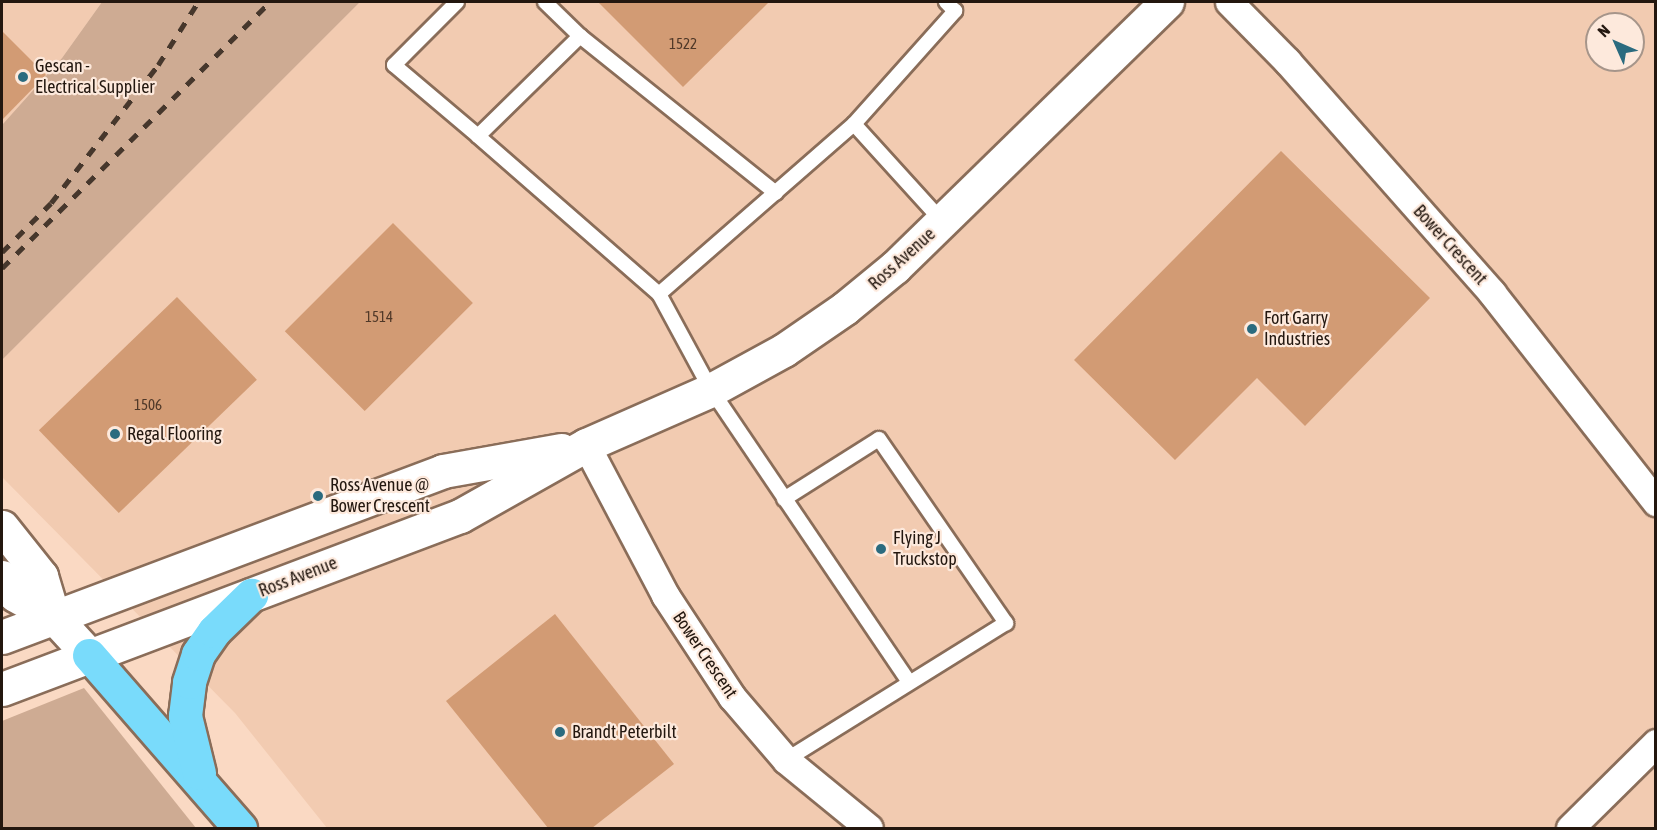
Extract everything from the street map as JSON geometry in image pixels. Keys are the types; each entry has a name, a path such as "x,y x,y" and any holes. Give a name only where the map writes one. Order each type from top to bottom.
{"highway":[{"path":"200,778 185,716 189,682 198,654 214,631 251,595"},
{"path":"89,655 200,778 240,828"}],"main road":[{"name":"Ross Avenue","path":"2,689 460,516 586,445 711,390 783,350 845,308 943,222 1167,2"},
{"name":"Ross Avenue","path":"2,637 443,471 586,445"},
{"path":"2,527 41,576 53,616"},
{"path":"2,577 15,595 53,616 89,655"}],"street":[{"name":"Bower Crescent","path":"1229,2 1287,61 1492,292 1656,502"},
{"name":"Bower Crescent","path":"586,445 665,596 732,697 786,760 869,828"},
{"path":"1570,828 1656,743"}],"lane":[{"path":"457,2 394,65 659,294 711,390 909,682"},
{"path":"545,2 580,36 776,193"},
{"path":"659,294 854,124 956,11 946,2"},
{"path":"478,136 580,36"},
{"path":"854,124 943,222"},
{"path":"784,499 879,439 1006,623 786,760"}],"shaded area":[{"path":"2,2 102,2 62,58 2,125"},
{"path":"102,2 360,2 2,360 2,125 62,58"},
{"path":"360,2 1655,2 1655,828 327,828 235,713 2,477 2,360"},
{"path":"84,688 196,828 2,828 2,721"}],"building":[{"path":"598,2 769,2 683,87"},
{"name":"Gescan - Electrical Supplier","path":"2,31 46,75 2,120"},
{"name":"Fort Garry Industries","path":"1281,151 1430,298 1305,426 1257,378 1175,460 1074,360"},
{"path":"393,223 473,303 365,411 285,331"},
{"path":"177,297 257,380 119,513 39,430"},
{"name":"Brandt Peterbilt","path":"555,614 674,764 592,828 548,828 446,701"}],"railway":[{"path":"2,252 51,203 158,65 198,2"},
{"path":"2,268 270,2"}],"place":[{"name":"Gescan - Electrical Supplier","path":"23,77"},
{"name":"Fort Garry Industries","path":"1252,329"},
{"name":"Regal Flooring","path":"115,434"},
{"name":"Ross Avenue @ Bower Crescent","path":"318,496"},
{"name":"Flying J Truckstop","path":"881,549"},
{"name":"Brandt Peterbilt","path":"560,732"}]}
